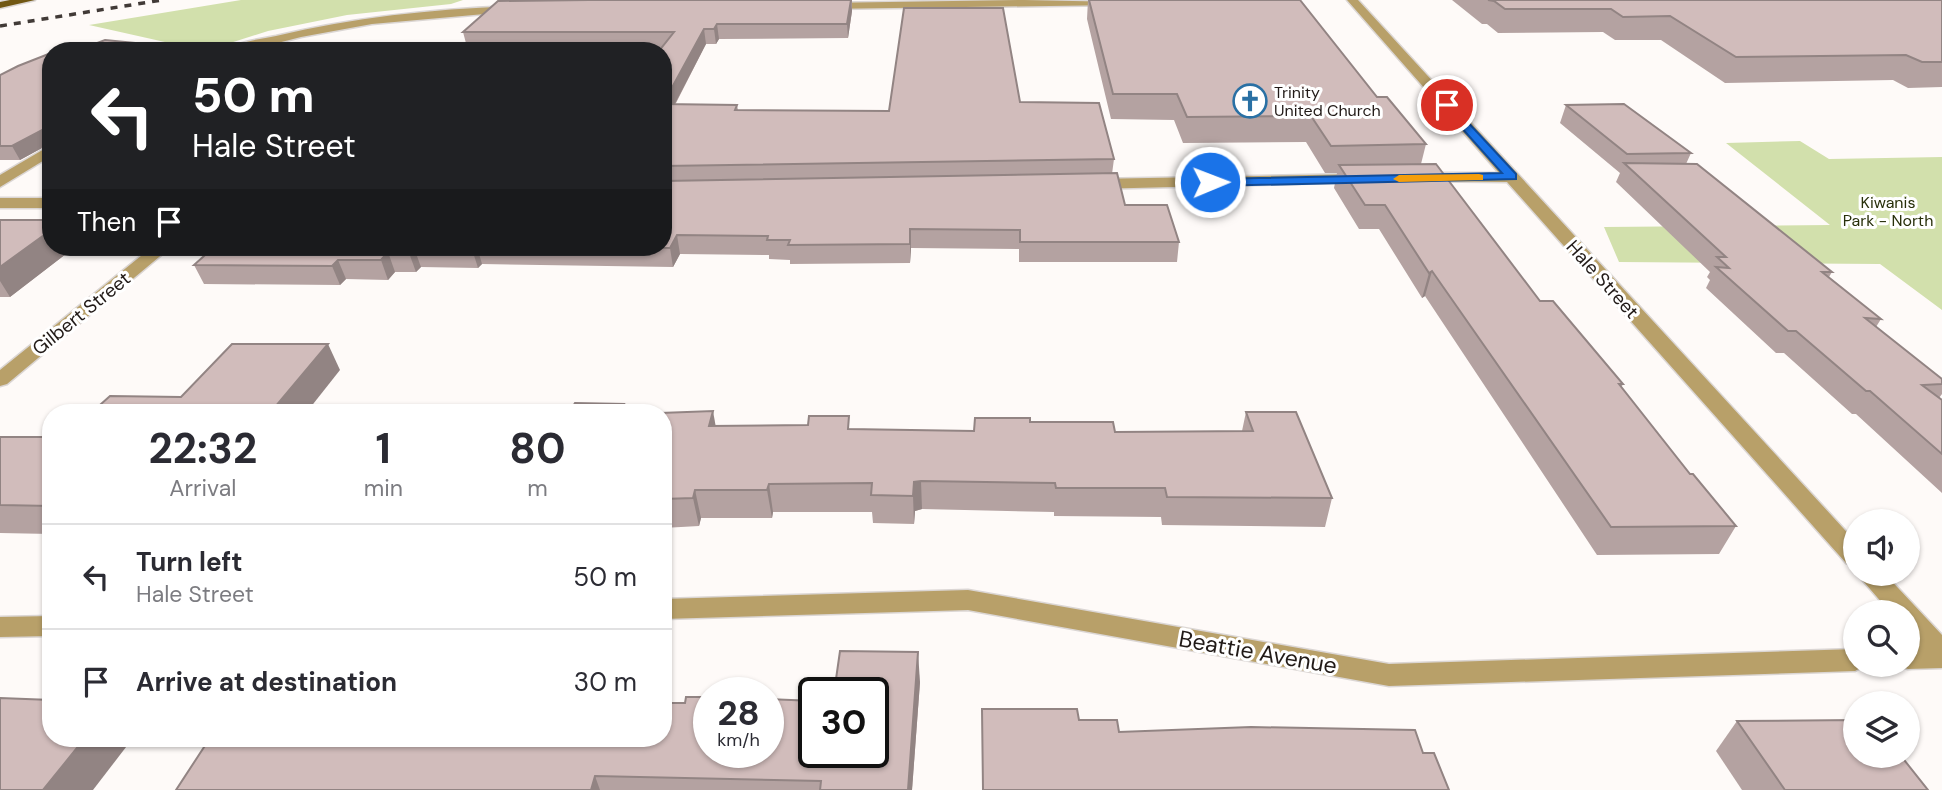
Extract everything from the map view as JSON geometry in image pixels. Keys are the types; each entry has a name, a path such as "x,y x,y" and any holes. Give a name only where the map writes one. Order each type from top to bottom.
{"main road":[{"path":"0,5 30,0"}],"street":[{"name":"Hale Street","path":"1352,0 1843,544"},
{"path":"817,6 1125,2"},
{"path":"260,42 290,33 391,17 475,10 530,9"},
{"path":"0,182 42,155"},
{"path":"1400,179 1511,177"},
{"path":"1080,184 1372,179"},
{"path":"0,203 42,202"},
{"name":"Gilbert Street","path":"0,380 151,256"},
{"path":"1881,586 1893,600"},
{"name":"Beattie Avenue","path":"672,609 968,600 1389,675 1843,660"},
{"path":"0,627 42,626"},
{"path":"1920,630 1942,655"},
{"path":"1920,657 1942,655"}],"green space":[{"path":"241,0 463,0 451,4 347,15 268,31 233,42 165,42 89,25"},
{"name":"Kiwanis Park - North","path":"1800,141 1829,159 1942,157 1942,310 1880,264 1619,262 1604,227 1830,225 1726,143"}],"building":[{"path":"851,0 847,24 717,24 714,29 704,29 672,88 672,42 666,42 674,32 463,32 498,1"},
{"path":"1089,0 1300,0 1377,97 1387,97 1426,144 1331,146 1311,116 1187,117 1177,94 1113,94"},
{"path":"1488,0 1942,0 1942,62 1922,62 1906,55 1736,57 1670,16 1623,17 1611,9 1505,9"},
{"path":"904,8 1003,8 1020,102 1099,103 1114,159 672,166 672,104 737,105 735,110 889,111"},
{"path":"42,57 42,130 12,146 0,146 0,75"},
{"path":"1624,104 1691,153 1627,154 1566,105"},
{"path":"1624,163 1697,164 1832,272 1822,272 1881,319 1865,318 1942,379 1942,384 1922,385 1942,400 1942,454 1796,331 1788,331 1716,267 1729,268 1717,257 1726,257"},
{"path":"1436,164 1540,301 1553,301 1623,384 1619,384 1690,474 1693,474 1736,526 1611,527 1432,271 1429,273 1385,205 1365,205 1339,165"},
{"path":"1117,173 1125,205 1167,205 1179,242 1020,242 1020,230 910,229 910,244 788,245 790,240 767,240 768,236 677,235 672,244 672,181"},
{"path":"0,220 42,220 42,237 0,267"},
{"path":"204,256 384,256 381,260 338,260 332,266 194,265"},
{"path":"232,344 328,344 278,404 101,404 110,396 181,397"},
{"path":"713,411 709,426 808,425 809,416 849,416 848,429 974,431 975,418 1030,418 1030,422 1113,422 1115,432 1253,431 1246,412 1296,412 1332,498 1167,497 1165,488 1056,488 1055,483 921,481 914,482 913,496 871,495 872,483 769,484 767,490 695,490 693,498 672,499 672,413"},
{"path":"0,437 42,437 42,506 0,505"},
{"path":"840,651 918,652 908,790 820,790 821,781 595,776 591,790 176,790 204,747 672,747 672,703 685,703 686,697 693,697 693,768 784,768 784,700 798,700 798,768 889,768 889,677 836,677"},
{"path":"0,698 42,700 42,747 78,747 43,790 0,790"},
{"path":"982,709 1077,709 1079,720 1117,720 1119,732 1251,727 1415,730 1423,753 1434,753 1449,790 983,790"},
{"path":"1843,720 1843,768 1911,768 1928,790 1785,790 1737,721"}],"railway":[{"path":"0,26 162,0"}],"slow traffic":[{"path":"1399,179 1479,177"}],"place":[{"name":"Trinity United Church","path":"1250,101"}],"route":[{"path":"1210,182 1511,177 1447,105"}]}
